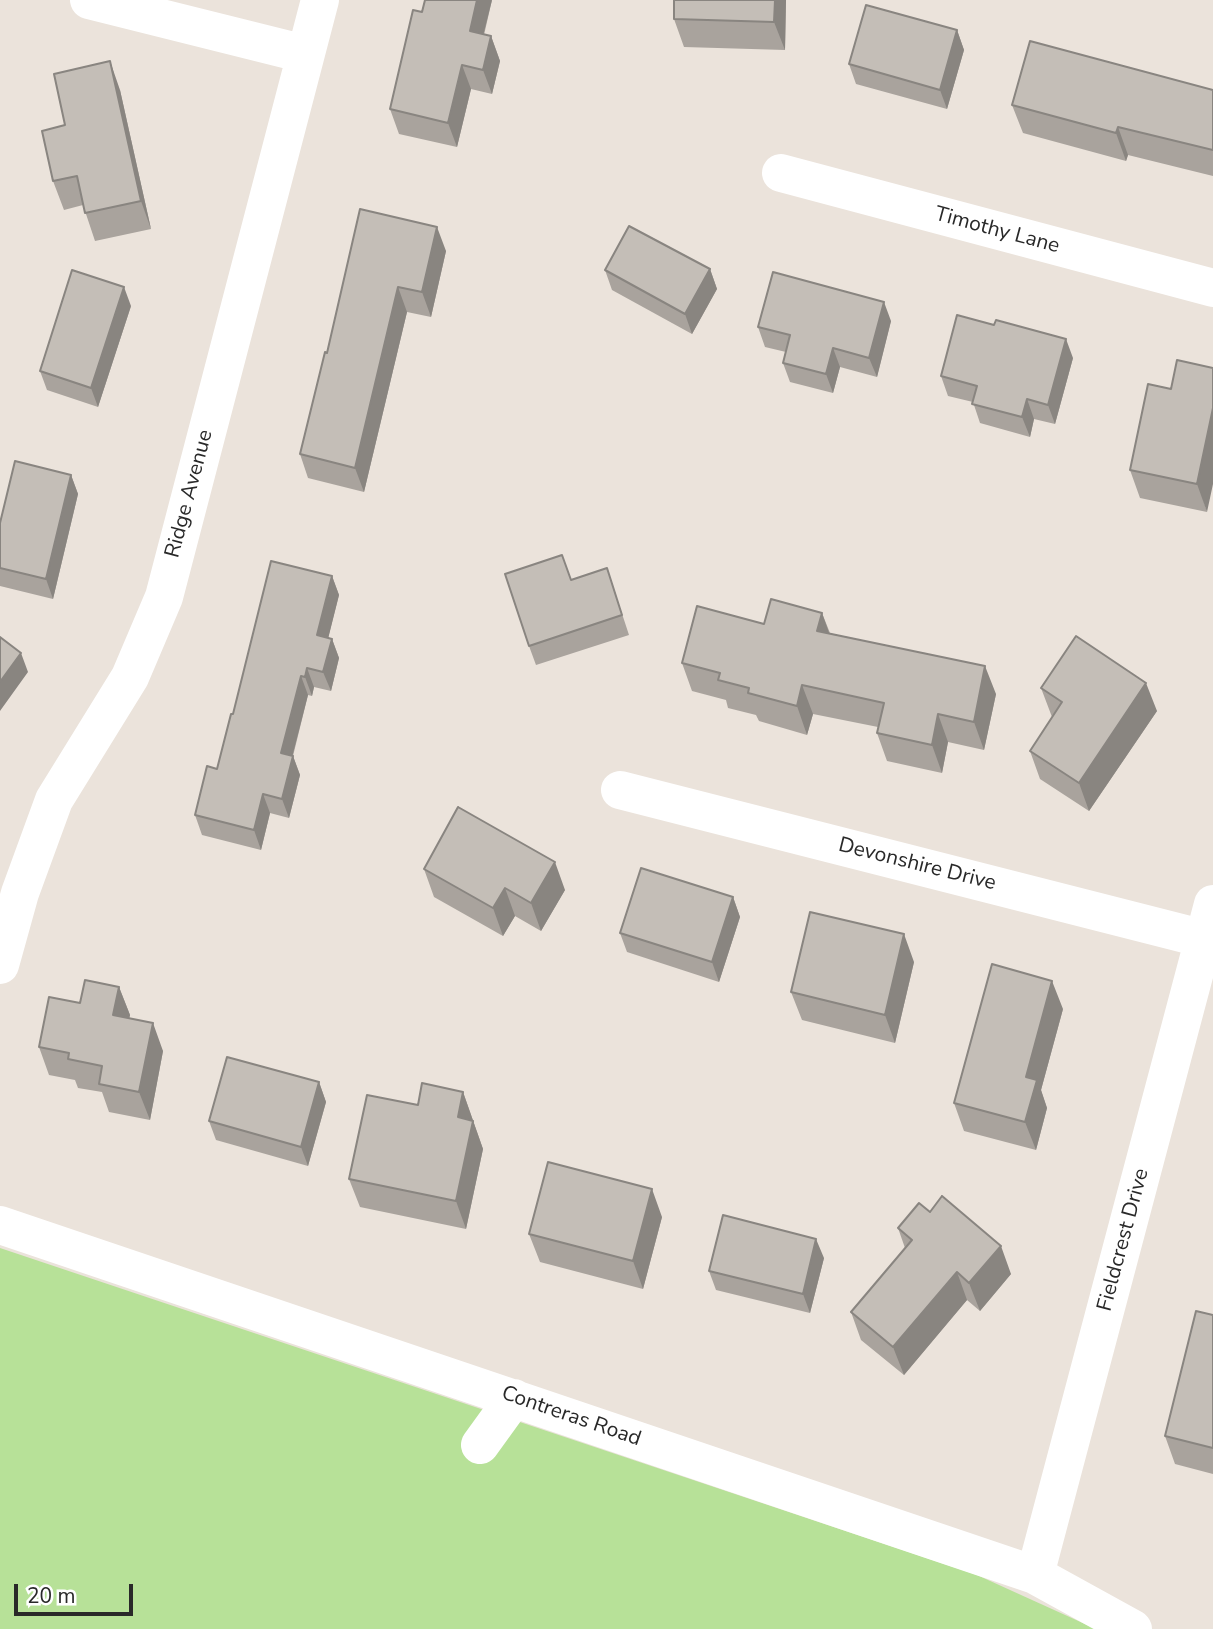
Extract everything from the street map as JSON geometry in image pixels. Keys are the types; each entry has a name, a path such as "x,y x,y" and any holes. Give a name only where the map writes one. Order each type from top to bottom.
{"street":[{"path":"89,0 305,54"},
{"name":"Ridge Avenue","path":"0,965 20,893 54,800 130,677 164,597 320,0"},
{"name":"Timothy Lane","path":"781,173 1213,288"},
{"name":"Devonshire Drive","path":"620,790 1210,928"},
{"name":"Fieldcrest Drive","path":"1035,1575 1210,928"},
{"name":"Contreras Road","path":"0,1226 1035,1575 1133,1629"},
{"path":"480,1446 514,1398"}],"green space":[{"path":"0,1248 977,1575 1096,1629 0,1629"}],"building":[{"path":"425,0 477,0 470,31 491,36 483,70 462,65 448,123 390,109 413,10 422,12"},
{"path":"674,0 775,0 774,22 674,19"},
{"path":"866,5 957,30 940,90 849,64"},
{"path":"1030,41 1213,90 1213,150 1118,127 1116,133 1012,105"},
{"path":"110,61 141,201 85,213 77,176 53,181 42,131 65,125 54,74"},
{"path":"360,209 437,227 422,292 398,287 355,468 300,454 325,352 327,353"},
{"path":"629,226 710,269 685,314 605,270"},
{"path":"72,270 124,287 91,388 40,371"},
{"path":"773,272 884,302 869,358 833,348 826,374 783,363 790,335 758,327"},
{"path":"957,315 994,325 996,320 1066,339 1048,405 1027,399 1022,417 972,404 977,386 941,376"},
{"path":"1177,360 1213,368 1213,408 1197,484 1130,470 1148,384 1171,389"},
{"path":"15,461 71,475 46,579 0,568 0,523"},
{"path":"562,555 571,580 607,568 622,615 529,646 505,574"},
{"path":"271,561 332,576 317,635 332,639 323,672 307,668 305,677 301,676 281,753 293,756 282,799 263,794 254,830 195,815 207,766 217,769"},
{"path":"771,599 822,613 817,631 985,666 974,722 938,714 932,745 877,733 884,703 802,685 797,706 748,693 749,688 718,680 720,673 682,663 697,606 764,624"},
{"path":"1076,636 1146,683 1079,783 1030,751 1062,702 1041,688"},
{"path":"0,637 21,653 0,682"},
{"path":"458,807 555,862 531,903 505,888 493,908 424,869"},
{"path":"641,868 733,897 712,962 620,933"},
{"path":"810,912 904,934 885,1015 791,992"},
{"path":"992,964 1052,981 1026,1077 1037,1080 1025,1122 954,1103"},
{"path":"85,980 119,987 113,1015 153,1023 139,1092 99,1084 102,1066 68,1059 69,1053 39,1047 49,997 80,1003"},
{"path":"227,1057 319,1082 301,1147 209,1121"},
{"path":"422,1083 463,1092 458,1117 473,1121 456,1201 349,1179 367,1095 418,1105"},
{"path":"548,1162 652,1189 633,1261 529,1234"},
{"path":"942,1196 1001,1246 969,1283 957,1272 893,1347 851,1312 912,1240 898,1228 919,1203 930,1212"},
{"path":"723,1215 816,1239 803,1294 709,1271"},
{"path":"1196,1311 1213,1315 1213,1448 1165,1436"}]}
